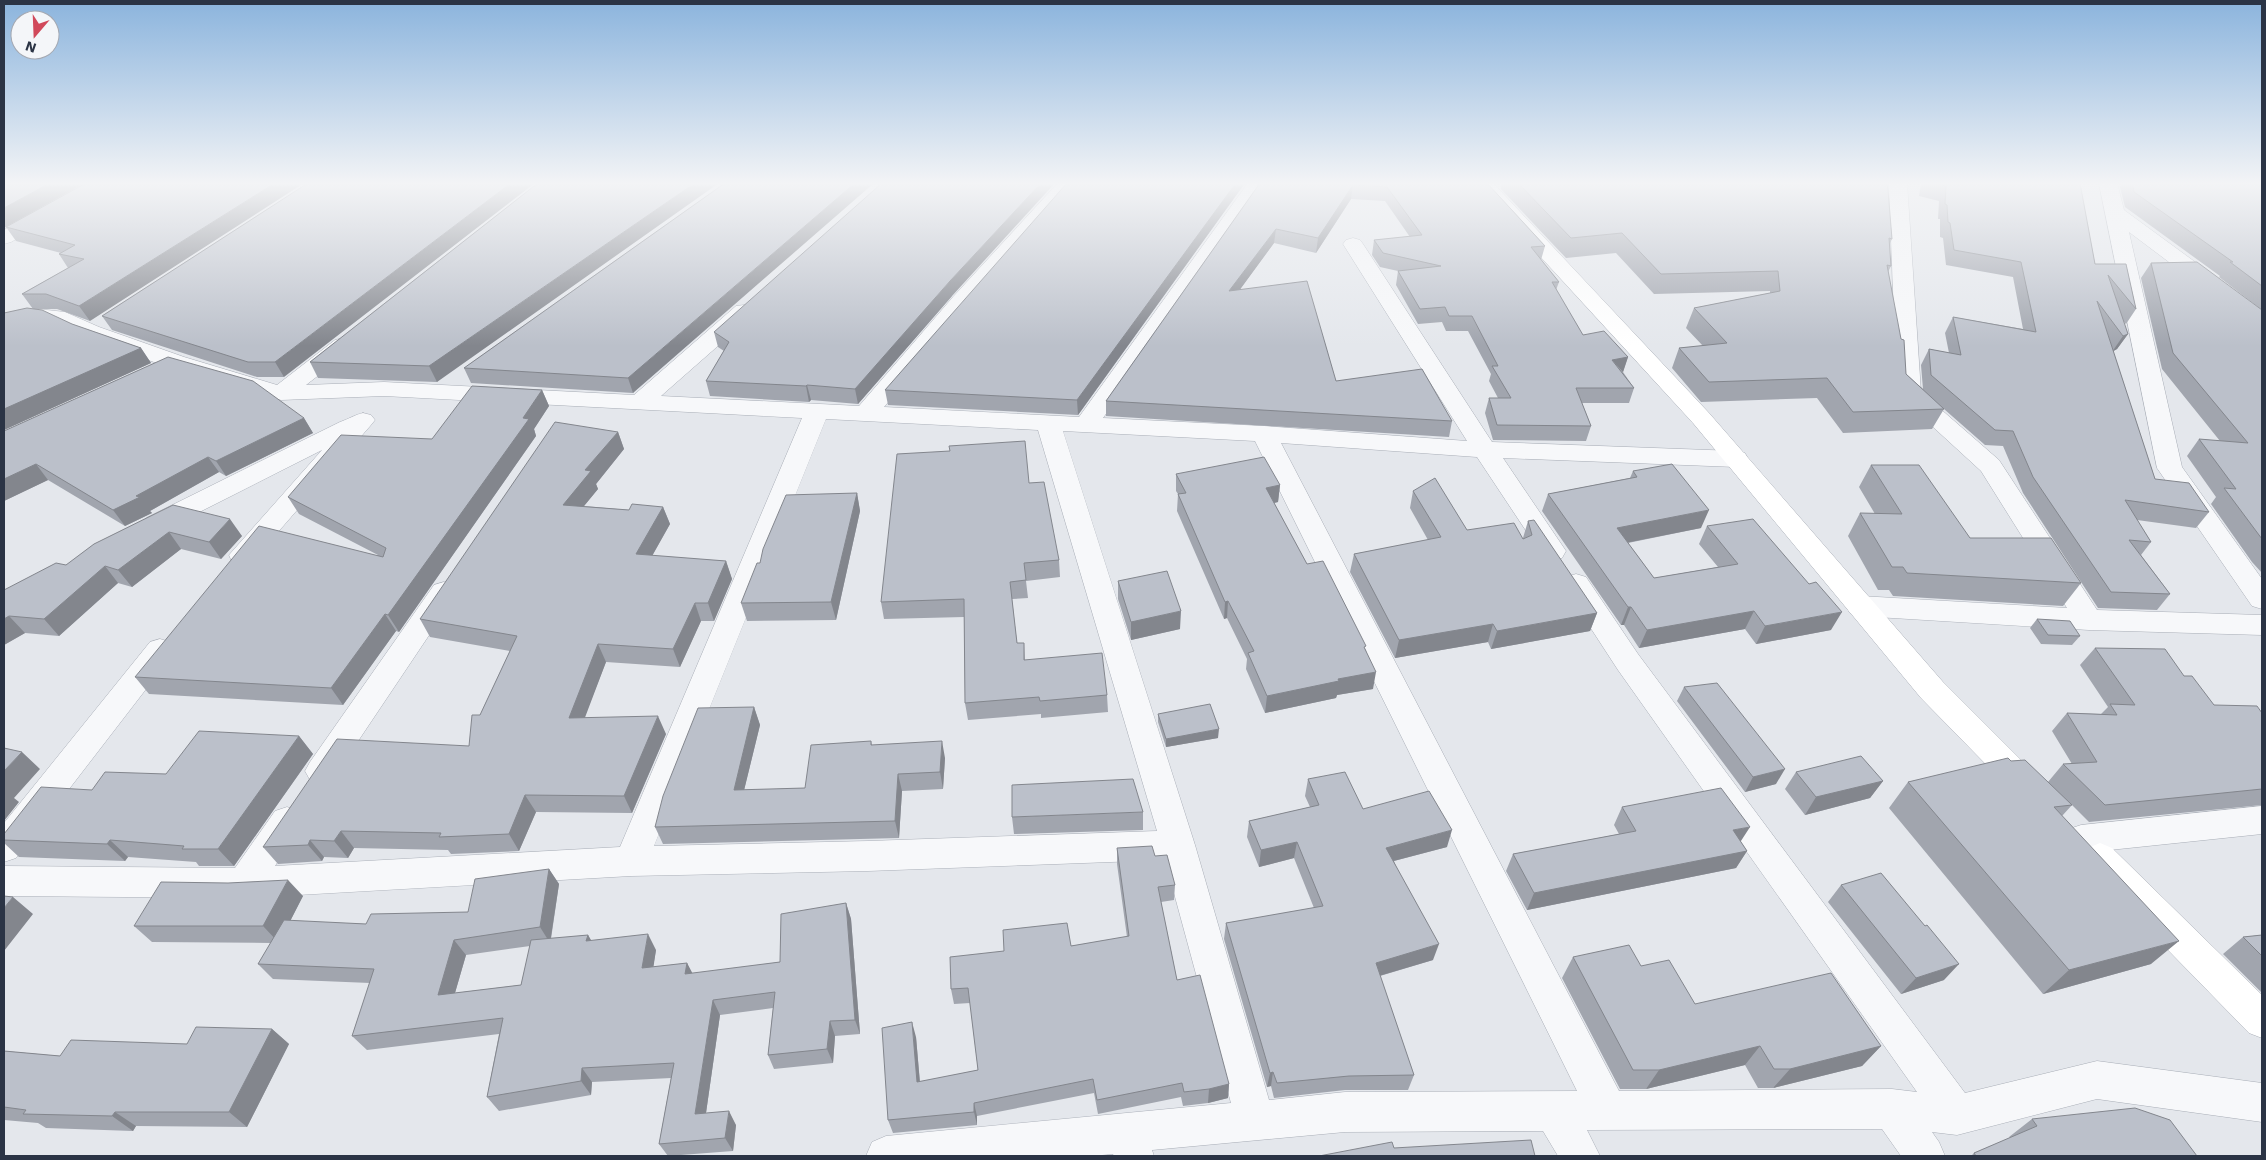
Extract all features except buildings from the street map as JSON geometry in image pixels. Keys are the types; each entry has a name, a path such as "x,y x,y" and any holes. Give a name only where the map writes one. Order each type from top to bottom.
{"street":[{"path":"865,414 1019,237"},
{"path":"1086,425 1220,237"},
{"path":"1532,237 1701,418 1932,690 2262,1020"},
{"path":"1901,237 1909,394 1990,466 2089,620"},
{"path":"2120,237 2170,468 2262,599"},
{"path":"2147,237 2262,321"},
{"path":"1353,244 1485,450 1628,662 1957,1115"},
{"path":"640,402 757,299"},
{"path":"4,323 38,315 57,317 100,327 176,362 281,394 384,389 1264,434 1485,450 1736,459"},
{"path":"281,394 359,332"},
{"path":"149,374 176,362"},
{"path":"440,392 464,375"},
{"path":"225,574 363,420 384,389"},
{"path":"559,424 576,399"},
{"path":"631,860 817,411"},
{"path":"135,534 363,420"},
{"path":"1048,423 1178,844 1256,1121"},
{"path":"1264,434 1608,1111"},
{"path":"244,883 457,571"},
{"path":"1860,606 2089,620 2262,625"},
{"path":"4,848 173,633"},
{"path":"2063,821 2262,820"},
{"path":"4,881 244,883 631,860 868,856 1178,844"},
{"path":"886,1156 1130,1144 1256,1121 1346,1112 1892,1109 1957,1115 2097,1080 2262,1103"},
{"path":"1892,1109 1925,1156"},
{"path":"1554,1111 1580,1156"}]}
